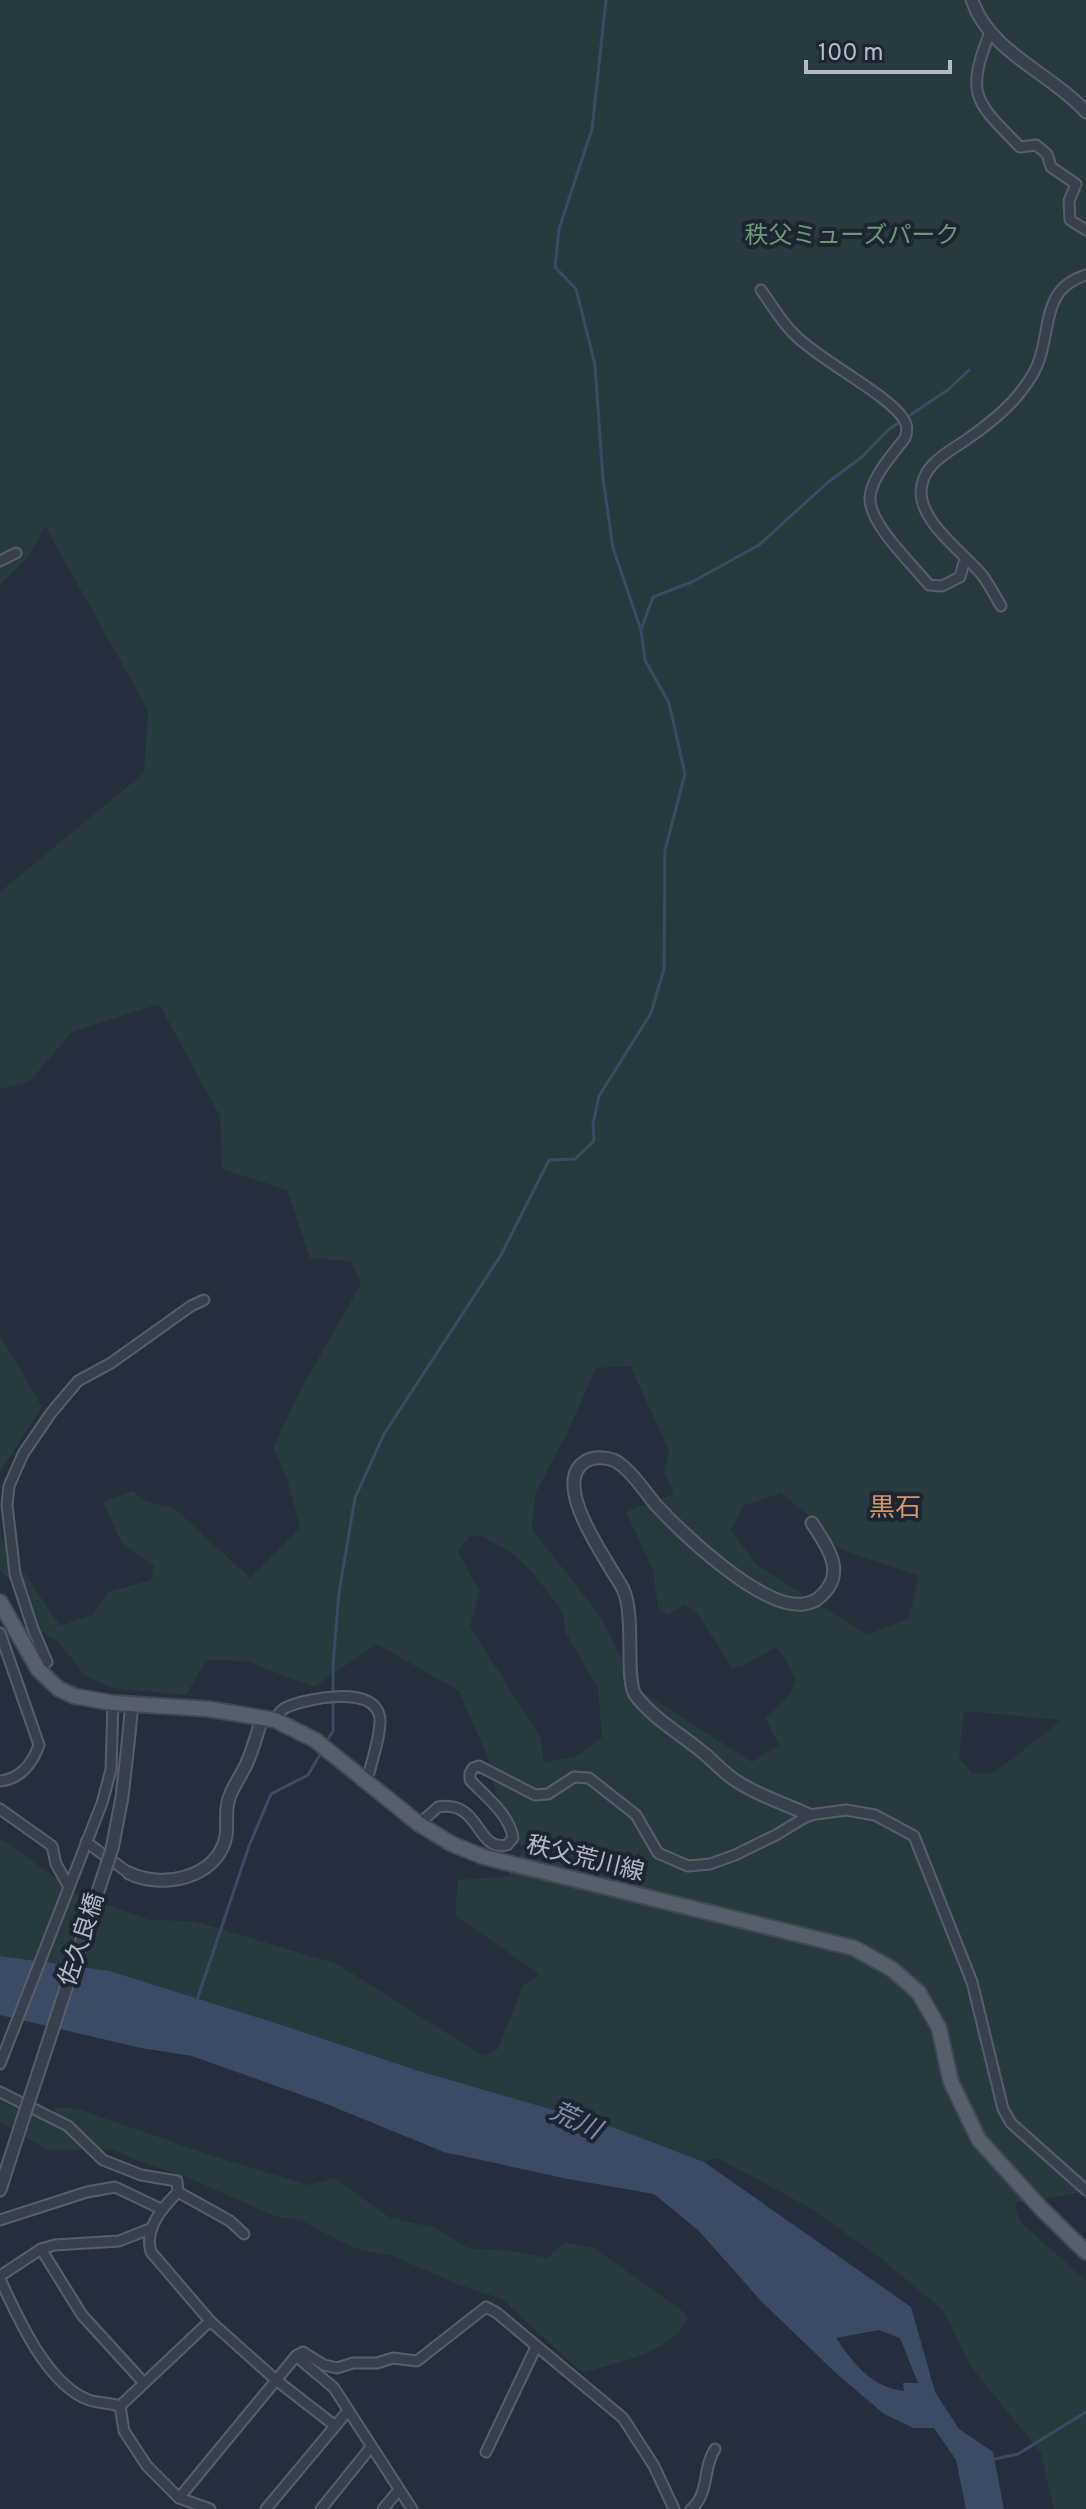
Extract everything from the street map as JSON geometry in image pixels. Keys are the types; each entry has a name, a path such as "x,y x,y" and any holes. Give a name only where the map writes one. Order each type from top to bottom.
{"main road":[{"name":"秩父荒川線","path":"0,1602 38,1669 59,1689 74,1696 113,1703 209,1709 269,1719 315,1740 419,1824 452,1844 484,1857 854,1948 892,1969 919,1993 939,2028 951,2082 979,2140 1086,2252"}],"street":[{"path":"972,0 990,32 1012,53 1048,76 1086,112"},
{"path":"990,32 977,67 976,91 984,111 1020,147 1036,145 1047,154 1051,167 1076,184 1069,201 1070,220 1086,230"},
{"path":"1001,606 981,574 929,517 921,497 924,478 940,455 967,439 1013,401 1037,367 1049,313 1057,294 1072,279 1086,275"},
{"path":"761,290 796,337 904,419 908,431 905,438 876,481 870,498 878,526 929,585 942,586 960,577 965,559"},
{"path":"0,561 16,553"},
{"path":"38,1669 47,1662 15,1574 7,1505 9,1486 23,1454 78,1381 111,1363 204,1300"},
{"path":"809,1815 737,1782 645,1707 632,1692 627,1601 577,1505 573,1478 582,1462 592,1458 606,1458 619,1463 667,1516 727,1571 783,1601 799,1605 816,1602 830,1587 835,1573 833,1557 812,1523"},
{"path":"0,1633 39,1745 25,1771 10,1780 0,1781"},
{"path":"86,1842 129,1873 149,1881 172,1882 207,1865 220,1851 226,1836 226,1809 230,1794 269,1719 287,1706 343,1695 371,1703 378,1710 381,1720 367,1781"},
{"path":"0,2064 111,1770 113,1703"},
{"name":"佐久良橋","path":"0,2190 112,1849 122,1797 132,1703"},
{"path":"419,1824 438,1807 455,1806 473,1820 491,1843 507,1845 513,1838 511,1830 493,1804 470,1780 473,1768 479,1766 535,1795 548,1794 574,1777 589,1778 636,1815 658,1853 688,1866 710,1864 735,1855 809,1815 846,1810 875,1815 914,1836 972,1982 1003,2109 1011,2123 1086,2190"},
{"path":"0,1809 52,1846 56,1864 69,1887"},
{"path":"0,2092 68,2126 103,2160 141,2175 177,2181 178,2192"},
{"path":"0,2220 87,2192 115,2187 161,2209"},
{"path":"178,2192 161,2209 152,2228 151,2252 210,2321 276,2380 334,2425"},
{"path":"178,2192 230,2221 244,2234"},
{"path":"120,2406 89,2400 54,2373 27,2337 0,2277 41,2249 55,2245 119,2241 152,2228"},
{"path":"41,2249 82,2315 144,2383"},
{"path":"179,2498 296,2356 303,2352 324,2365 337,2368 393,2358 417,2361 486,2307 623,2418 654,2466 674,2509"},
{"path":"120,2406 210,2321"},
{"path":"486,2452 536,2347"},
{"path":"296,2356 334,2388 412,2509"},
{"path":"120,2406 124,2431 147,2466 179,2498 191,2506 210,2509"},
{"path":"266,2509 347,2412"},
{"path":"321,2509 371,2447"},
{"path":"691,2509 705,2489 707,2466 715,2449"},
{"path":"383,2509 399,2490"}],"green space":[{"name":"秩父ミューズパーク","path":"0,0 1086,0 1086,2192 1015,2203 1020,2222 1086,2280 1086,2509 1054,2509 1041,2453 972,2368 944,2311 878,2256 812,2209 718,2158 704,2162 615,2128 416,2070 110,1971 0,1956 0,1838 83,1897 150,1920 194,1921 337,1964 483,2056 498,2049 523,1986 539,1974 455,1915 458,1880 509,1876 523,1849 496,1794 488,1758 459,1691 377,1644 314,1687 246,1661 209,1660 186,1695 113,1688 84,1675 59,1642 38,1630 32,1605 0,1570 0,1504 1,1538 60,1626 92,1615 109,1592 151,1580 154,1566 121,1542 103,1502 133,1491 145,1501 175,1509 250,1578 300,1528 286,1475 273,1448 301,1389 361,1284 351,1261 310,1258 287,1190 222,1169 220,1116 159,1004 72,1032 30,1081 0,1089 0,892 144,773 148,710 45,526 28,557 0,585","holes":["630,1366 669,1450 664,1473 674,1494 626,1512 653,1570 658,1608 667,1615 685,1604 698,1614 732,1668 742,1667 776,1647 785,1657 796,1680 792,1692 765,1718 779,1745 752,1762 638,1689 600,1616 532,1529 536,1492 596,1368","781,1493 809,1516 837,1548 919,1576 909,1618 867,1635 757,1565 731,1530 743,1506","480,1535 509,1551 534,1574 562,1611 566,1633 598,1688 602,1737 579,1755 544,1763 541,1738 470,1627 479,1591 458,1551 469,1537","964,1711 1061,1721 995,1772 973,1774 959,1758"]},
{"path":"0,1335 42,1407 0,1472"},
{"path":"0,2101 43,2120 56,2107 81,2110 216,2157 309,2185 334,2178 389,2217 435,2228 468,2248 547,2258 565,2243 594,2248 681,2310 688,2319 679,2331 656,2349 582,2373 502,2299 457,2284 393,2256 354,2248 302,2221 274,2216 189,2178 111,2149 48,2150 0,2122"}],"water":[{"name":"荒川","path":"0,1956 110,1971 416,2070 615,2128 704,2162 911,2307 935,2392 959,2429 993,2452 1004,2509 966,2509 956,2460 934,2428 914,2428 884,2414 838,2375 761,2301 699,2231 654,2194 444,2152 324,2103 192,2056 141,2048 0,2015","holes":["879,2330 900,2338 918,2383 903,2383 904,2391 882,2385 864,2373 836,2338"]}],"waterway":[{"path":"325,1744 333,1731 333,1665 339,1593 355,1498 384,1434 501,1255 549,1160 575,1159 594,1141 593,1124 599,1096 651,1013 664,969 665,850 685,774 669,703 645,660 641,630 613,548 603,479 595,365 576,289 555,267 559,229 592,129 606,0"},
{"path":"641,630 653,597 692,582 759,545 827,483 862,457 888,430 949,389 969,370"},
{"path":"197,2000 249,1846 271,1794 308,1775 322,1751"},
{"path":"990,2460 1018,2454 1086,2412"}],"district":[{"name":"黒石","path":"895,1509"}]}
